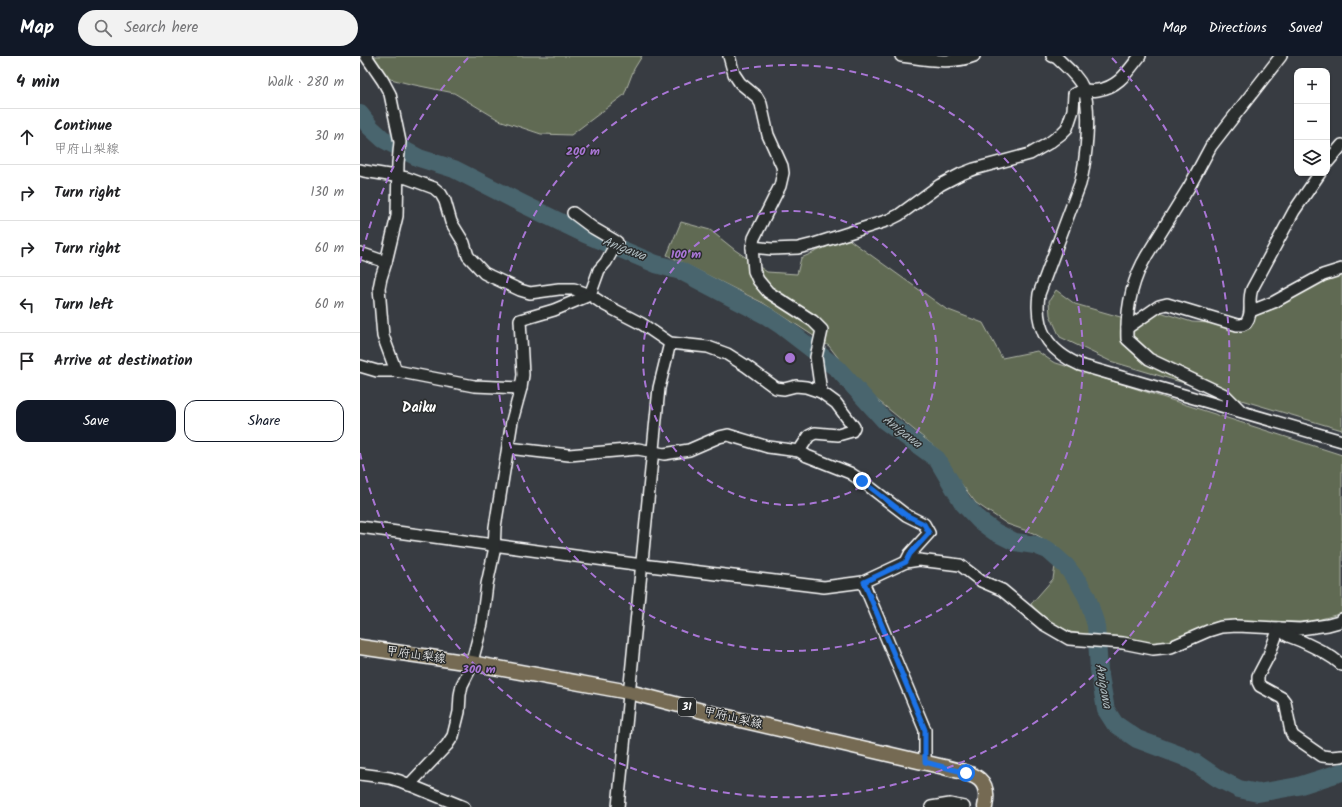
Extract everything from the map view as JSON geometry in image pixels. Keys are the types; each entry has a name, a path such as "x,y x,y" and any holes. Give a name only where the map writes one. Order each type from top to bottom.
{"main road":[{"name":"甲府山梨線","path":"360,646 471,663 629,692 706,712 925,762 979,778 986,787 988,796 985,807"}],"street":[{"path":"366,56 390,94 400,142 397,216 379,288 383,336 396,371"},
{"path":"729,56 734,74 740,83 757,97 761,104 768,135 782,166 780,186 757,232 752,247 754,271 763,288 814,320 822,330 816,358 821,392"},
{"path":"901,56 959,61 974,56"},
{"path":"1052,56 1057,58 1074,75 1084,89 1087,118 1086,151 1080,184 1039,294 1037,308 1041,330 1046,339 1066,359 1080,365 1342,441"},
{"path":"752,247 772,249 798,248 889,220 899,215 940,185 961,174 1030,154 1049,143 1067,128 1073,110 1074,94 1084,89 1096,90 1110,88 1122,78 1140,56"},
{"path":"1242,411 1225,395 1149,359 1127,339 1127,328 1130,301 1134,283 1141,264 1189,187 1211,146 1281,56"},
{"path":"1330,159 1342,145"},
{"path":"360,170 407,178 434,188 442,194 451,222 464,243 468,256 484,273 520,290 530,293 559,289 574,289 590,295 605,305 642,324 670,343 708,347 727,354 776,388 784,389 796,386 806,387 821,392 836,403 854,427 852,431 838,435 815,433 809,436 799,451"},
{"path":"1127,328 1159,306 1167,304 1242,325 1246,323 1251,311 1249,300 1252,289 1294,211 1318,176"},
{"path":"409,785 453,736 459,712 462,685 471,663 482,624 487,584 494,552 495,528 512,421 524,375 520,320 554,310 590,295 599,270 606,262 617,242 593,228 573,213"},
{"path":"360,253 386,262"},
{"path":"1251,311 1274,302 1323,276 1342,269"},
{"path":"618,807 642,565 647,496 659,388 670,343"},
{"path":"360,366 377,371 396,371 474,386 521,388"},
{"path":"508,448 569,455 638,449 664,454 689,450 719,437 728,436 741,438 768,447 799,451 807,456 850,473 906,515 924,524 929,533 910,554 906,562"},
{"path":"360,527 642,565 824,587 864,582 906,562 919,560 960,565 981,581 1002,590 1044,624 1064,637 1076,641 1123,643 1153,649 1171,647 1220,627 1237,626 1300,629 1328,625 1339,622 1342,619"},
{"path":"864,582 925,730 925,762"},
{"path":"1279,628 1289,637 1297,639 1332,656 1342,665"},
{"path":"1279,628 1269,656 1258,676 1258,682 1260,686 1282,698 1285,702 1293,736 1322,756 1342,756"},
{"path":"360,774 390,778 464,807"},
{"path":"931,807 950,804 964,807"}],"green space":[{"path":"374,56 642,56 634,69 624,95 571,135 541,134 499,120 454,93 383,77"},
{"path":"681,222 710,230 735,250 767,272 797,274 801,258 847,238 946,309 983,323 1002,358 1037,351 1053,362 1342,455 1342,611 1339,614 1310,622 1230,622 1177,640 1154,646 1070,632 1042,617 1031,604 1053,579 1058,547 1033,533 1007,524 976,503 957,478 941,452 859,385 829,346 763,303 667,255"},
{"path":"1342,272 1342,430 1110,361 1060,337 1050,315 1049,301 1056,290 1075,304 1124,318 1138,325 1160,312 1192,322 1229,324 1243,327 1252,313"}],"waterway":[{"name":"Anigawa","path":"360,114 370,127 383,139 419,158 454,169 585,234 656,264 681,271 767,316 838,369 885,421 937,459 963,503 980,521 995,532 1015,542 1035,545 1048,550 1066,566 1079,583 1087,597 1096,625 1099,670 1106,710 1115,724 1137,739 1182,756 1194,762 1219,779 1239,789 1258,793 1298,786 1342,772"}],"district":[{"name":"Daiku","path":"419,408"}],"route":[{"path":"862,481 906,515 924,524 928,530 929,533 910,554 906,562 864,582 925,730 925,762 966,773"}]}
